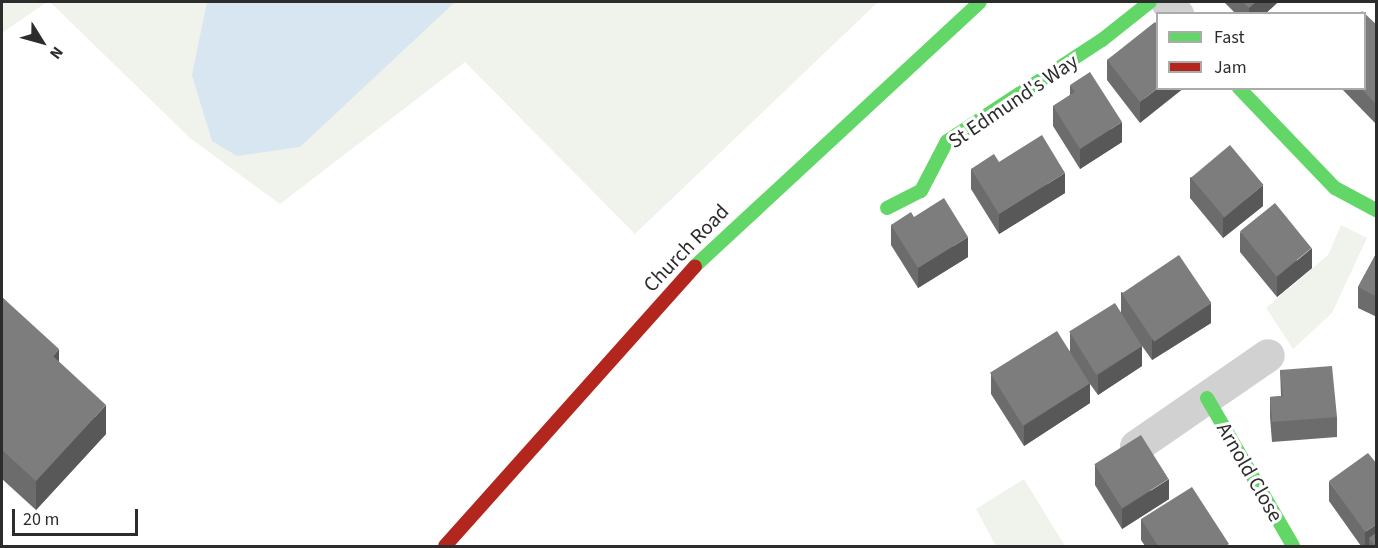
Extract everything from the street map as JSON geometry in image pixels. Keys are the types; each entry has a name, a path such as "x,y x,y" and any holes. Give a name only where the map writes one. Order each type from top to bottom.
{"street":[{"name":"Church Road","path":"445,546 711,248 980,2"},
{"name":"St Edmund's Way","path":"887,208 921,190 946,141 1102,40 1150,2"},
{"path":"1241,90 1335,188 1377,210"},
{"name":"Arnold Close","path":"1136,446 1268,355"},
{"name":"Arnold Close","path":"1207,399 1293,546"}],"shaded area":[{"path":"2,2 47,2 2,33"},
{"path":"50,2 878,2 635,234 465,62 280,204 190,138"},
{"path":"207,2 455,2 300,147 237,156 212,141 192,75"},
{"path":"1341,225 1367,238 1332,313 1293,349 1266,308 1328,255"},
{"path":"1024,479 1065,546 996,546 976,509"}],"building":[{"path":"1243,2 1256,2 1249,8"},
{"path":"1366,15 1377,25 1377,101 1375,103 1363,90 1366,90"},
{"path":"1156,23 1156,90 1140,102 1107,60"},
{"path":"1090,72 1122,122 1080,149 1053,106 1075,92 1070,85"},
{"path":"1042,135 1065,173 999,214 971,169 994,154 999,162"},
{"path":"1230,145 1263,185 1224,218 1191,178"},
{"path":"944,198 968,237 918,268 891,225 911,212 914,217"},
{"path":"1275,203 1312,248 1277,276 1240,231"},
{"path":"1377,252 1377,297 1358,287"},
{"path":"1179,255 1211,303 1154,342 1122,294"},
{"path":"2,297 59,349 53,356 106,405 36,481 2,450"},
{"path":"1115,303 1142,346 1096,375 1069,332"},
{"path":"1057,331 1090,384 1023,425 990,373"},
{"path":"1332,366 1337,417 1272,422 1270,397 1283,396 1280,370"},
{"path":"1141,435 1169,479 1122,508 1094,464"},
{"path":"1368,453 1377,464 1377,524 1365,532 1329,481"},
{"path":"1192,487 1229,544 1226,546 1158,546 1141,519"},
{"path":"1377,532 1377,546 1375,546 1369,538"}],"traffic: fast":[{"path":"695,266 980,2"},
{"path":"887,208 921,191 947,141 1102,40 1150,2"},
{"path":"1241,90 1335,188 1376,210"},
{"path":"1207,398 1293,546"}],"traffic: jam":[{"path":"445,546 695,266"}]}
